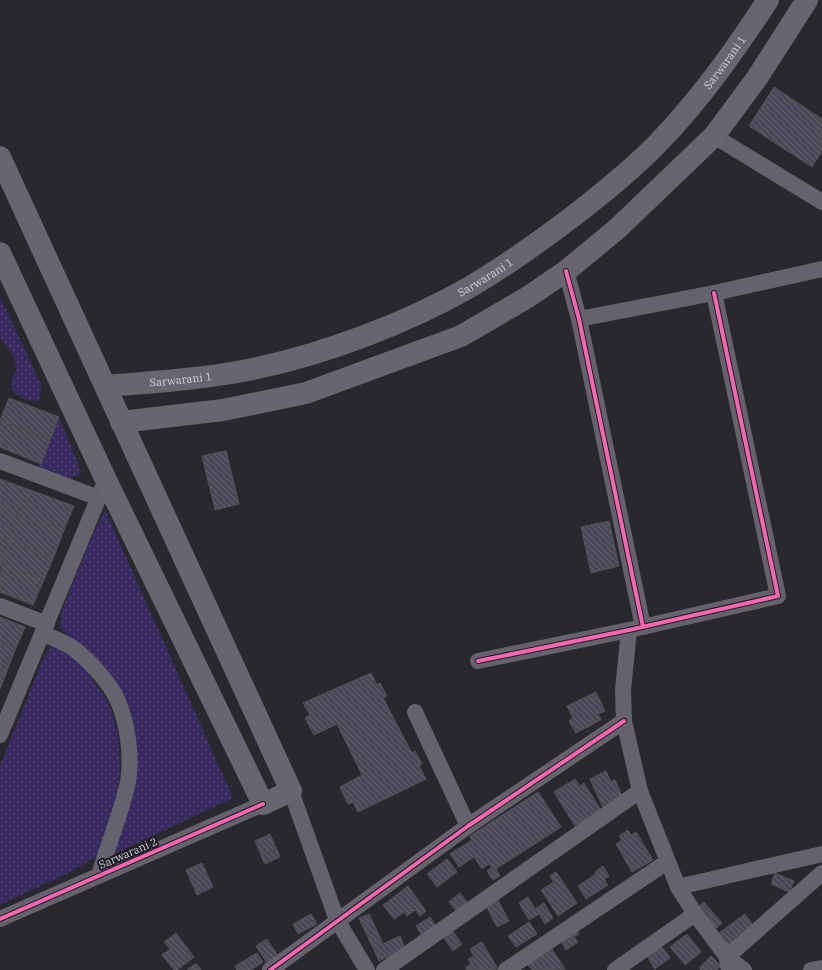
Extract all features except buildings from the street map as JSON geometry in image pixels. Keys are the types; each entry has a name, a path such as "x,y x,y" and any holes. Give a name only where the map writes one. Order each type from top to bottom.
{"main road":[{"name":"Sarwarani 1","path":"106,386 178,381 254,369 326,349 397,321 448,298 492,273 560,226 631,169 690,108 743,37 768,0"},
{"path":"121,422 224,410 306,393 461,336 528,297 566,271 617,229 714,136 757,78 807,0"},
{"path":"0,157 291,791"},
{"path":"631,169 656,192"},
{"path":"0,254 103,489 263,804"},
{"name":"Sarwarani 2","path":"263,804 291,791"}],"street":[{"path":"714,136 822,202"},
{"path":"578,319 714,293 822,269"},
{"path":"566,271 578,319 636,629 623,690 624,721 640,791 678,887 728,963 744,970"},
{"path":"478,661 636,629 778,596 714,293"},
{"path":"0,461 103,489 0,735"},
{"path":"0,606 45,629 72,647 86,659 118,700 128,739 128,781 98,875"},
{"path":"415,712 468,826"},
{"path":"270,970 468,826 624,721"},
{"path":"291,791 337,920 367,970"},
{"path":"384,970 640,791"},
{"name":"Sarwarani 2","path":"0,919 263,804"},
{"path":"678,887 822,854"},
{"path":"506,970 667,862"},
{"path":"728,963 822,873"},
{"path":"615,970 695,914"},
{"path":"811,970 822,968"}],"shaded area":[{"path":"0,297 41,384 40,400 33,401 21,397 12,388 12,377 17,371 14,356 0,338"},
{"path":"59,417 81,471 77,476 72,478 61,477 38,468"},
{"path":"105,510 233,798 108,857 136,761 134,726 129,706 120,688 60,627 62,611 88,545"},
{"path":"55,645 80,661 109,704 118,733 120,770 116,808 100,855 68,873 0,905 0,765 43,660 51,647"}],"cycle path":[{"path":"566,271 579,319 643,627"},
{"path":"478,661 629,630 778,596 714,293"},
{"path":"270,970 468,826 624,721"},
{"path":"0,919 263,804"}]}
